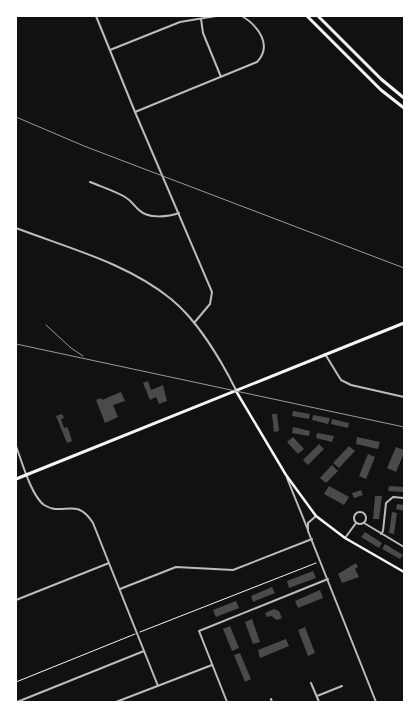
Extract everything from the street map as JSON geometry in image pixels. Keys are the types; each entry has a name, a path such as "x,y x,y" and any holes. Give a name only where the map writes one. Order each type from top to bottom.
{"main road":[{"path":"307,16 381,90 404,108"},
{"path":"318,16 381,79 404,98"},
{"path":"16,479 404,323"},
{"path":"236,391 286,475 316,516 345,538 404,572"}],"street":[{"path":"96,16 134,112 212,292 210,304 194,323"},
{"path":"110,50 180,22 216,16"},
{"path":"134,112 257,62 263,56 265,44 256,27 242,16"},
{"path":"201,19 203,33 222,76"},
{"path":"90,182 133,202 140,211 147,215 170,216 179,213"},
{"path":"16,228 119,268 142,279 172,300 194,323 228,373 236,391"},
{"path":"325,354 342,380 351,385 404,397"},
{"path":"16,446 36,497 45,505 56,509 75,508 86,513 94,523 158,686"},
{"path":"286,475 376,702"},
{"path":"381,534 383,531 386,503 393,498 404,498"},
{"path":"356,524 354,516 360,512 366,517 364,524"},
{"path":"308,530 308,523 316,516"},
{"path":"356,524 364,524 404,547"},
{"path":"345,538 356,524"},
{"path":"120,589 176,567 233,570 312,539"},
{"path":"16,600 109,563"},
{"path":"227,702 199,631 328,579"},
{"path":"17,702 144,651"},
{"path":"116,702 212,665"},
{"path":"311,683 319,702"},
{"path":"317,696 342,686"}],"path":[{"path":"141,632 316,563"},
{"path":"16,682 134,634"}],"building":[{"path":"148,381 151,390 163,385 167,401 159,404 156,397 150,400 143,383"},
{"path":"121,392 125,401 113,405 118,417 105,423 96,400 101,398 102,400"},
{"path":"293,411 310,414 309,419 292,416"},
{"path":"62,414 64,418 61,419 64,428 67,427 72,441 67,443 56,416"},
{"path":"272,414 277,414 279,431 274,432"},
{"path":"313,415 330,418 328,424 312,420"},
{"path":"332,419 349,423 348,428 331,424"},
{"path":"293,427 310,431 309,436 292,433"},
{"path":"317,433 334,436 332,442 316,438"},
{"path":"293,437 304,449 298,454 287,442"},
{"path":"357,437 380,442 378,449 356,444"},
{"path":"319,444 324,449 308,465 303,460"},
{"path":"349,446 355,451 339,468 333,463"},
{"path":"396,447 404,450 404,453 396,472 387,468"},
{"path":"368,454 375,457 366,479 359,476"},
{"path":"332,465 338,471 326,483 320,478"},
{"path":"329,486 349,497 344,505 324,494"},
{"path":"389,486 404,487 404,492 388,491"},
{"path":"361,490 363,495 354,498 352,493"},
{"path":"375,496 382,496 379,519 373,519"},
{"path":"397,504 404,505 404,511 396,509"},
{"path":"392,512 397,513 394,534 389,533"},
{"path":"365,532 382,543 379,548 361,537"},
{"path":"385,544 403,555 400,559 382,549"},
{"path":"356,563 358,567 355,569 359,577 342,583 338,574"},
{"path":"313,571 316,578 289,588 287,581"},
{"path":"272,587 275,593 253,602 251,596"},
{"path":"320,590 323,598 298,608 295,601"},
{"path":"236,601 239,608 216,617 213,610"},
{"path":"274,609 279,611 282,618 277,620 271,616 267,617 265,613"},
{"path":"252,619 260,642 253,644 245,622"},
{"path":"230,626 239,648 232,651 223,629"},
{"path":"305,627 315,653 308,656 298,630"},
{"path":"286,639 289,646 260,658 258,650"},
{"path":"240,653 251,679 245,682 234,655"}],"railway":[{"path":"16,117 84,146 404,268"},
{"path":"46,325 71,348 83,356"},
{"path":"16,344 404,427"}]}
